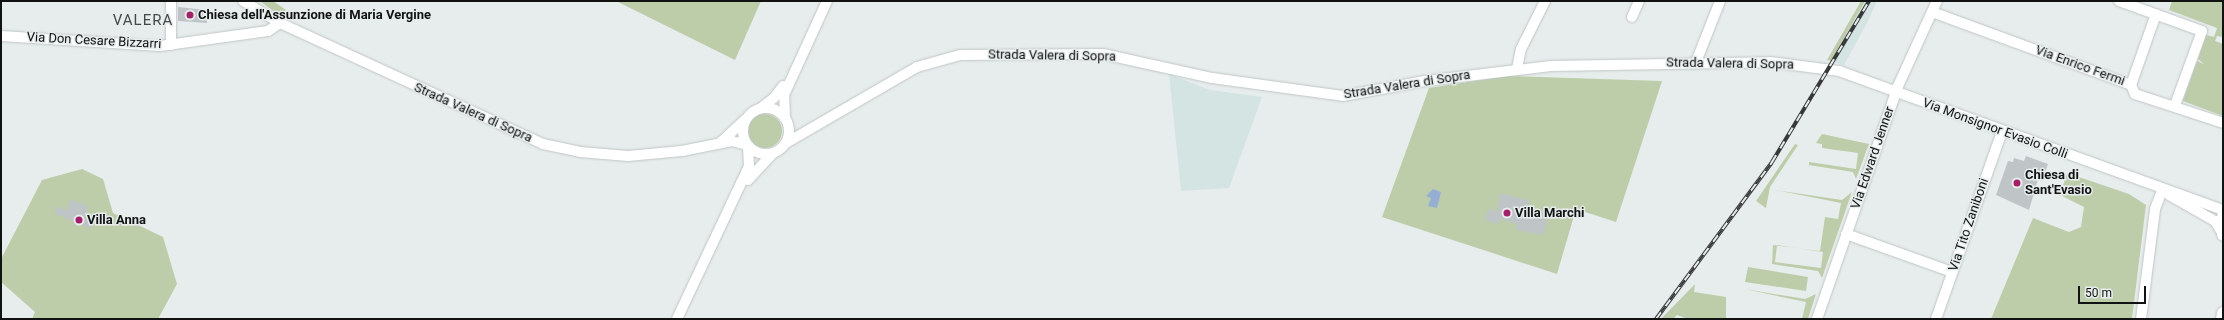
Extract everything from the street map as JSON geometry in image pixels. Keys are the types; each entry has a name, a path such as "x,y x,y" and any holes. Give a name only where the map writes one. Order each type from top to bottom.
{"main road":[{"path":"2223,216 2223,233"},
{"path":"2222,319 2223,313"}],"street":[{"path":"171,1 172,45"},
{"name":"Strada Valera di Sopra","path":"243,1 280,23 517,134 555,147 628,156 682,151 737,141 759,154 775,153 786,142 815,124 924,64 960,56 1103,54 1212,78 1343,96 1517,69 1696,62 1810,65 1839,72 1896,92"},
{"path":"786,142 789,133 785,119 783,98 827,1"},
{"path":"1517,69 1520,52 1545,1"},
{"path":"1632,17 1639,1"},
{"path":"1696,62 1720,1"},
{"name":"Via Edward Jenner","path":"1817,319 1896,92 1937,1"},
{"path":"2119,1 2202,31 2175,105"},
{"name":"Via Enrico Fermi","path":"1932,12 2131,85 2135,94 2170,107 2175,105 2223,122"},
{"path":"2131,85 2156,14"},
{"name":"Via Don Cesare Bizzarri","path":"1,36 138,46 172,45 268,31 280,23"},
{"path":"720,143 758,109 774,98 797,65"},
{"name":"Via Monsignor Evasio Colli","path":"1896,92 2162,191 2223,210"},
{"name":"Strada Valera di Sopra","path":"758,109 773,109 785,119 798,125 815,124"},
{"path":"677,319 750,165 747,146 742,134 746,119"},
{"name":"Via Tito Zaniboni","path":"1936,319 2002,132"},
{"path":"735,198 761,162 775,153"},
{"path":"2141,319 2154,213 2162,191"},
{"name":"Via Monsignor Evasio Colli","path":"2162,191 2212,219 2223,233"},
{"path":"1846,234 1952,272"}],"shaded area":[{"path":"1865,1 1877,1 1844,65 1831,61"},
{"path":"1169,74 1210,90 1262,97 1229,188 1181,191"}],"green space":[{"path":"260,1 273,1 286,10 281,17"},
{"path":"616,1 761,1 735,60"},
{"path":"1861,1 1865,1 1831,61 1827,60"},
{"path":"2172,1 2223,1 2223,37 2217,36 2215,41 2223,44 2223,116 2183,101 2197,61 2204,64 2198,59 2206,35 2214,37 2217,28 2169,10"},
{"path":"1507,76 1662,81 1616,222 1576,209 1557,274 1382,217 1429,88"},
{"path":"765,114 777,119 782,131 777,143 765,148 753,143 748,131 753,119"},
{"path":"1822,134 1869,144 1856,179 1853,172 1809,165 1809,162 1856,169 1858,153 1822,148 1822,144 1816,143"},
{"path":"1795,144 1798,145 1770,187 1766,208 1756,201"},
{"path":"82,169 103,179 113,213 163,237 177,284 158,319 32,319 35,312 1,282 1,259 42,180"},
{"path":"2067,173 2129,194 2146,205 2132,319 1991,319 2033,218 2069,232 2081,227 2084,207 2060,195"},
{"path":"1775,190 1842,200 1852,192 1822,278 1818,271 1772,264 1773,245 1777,246 1775,262 1821,268 1823,252 1798,248 1820,251 1825,217 1838,219 1841,203"},
{"path":"1748,267 1808,277 1806,291 1745,282"},
{"path":"1695,284 1694,292 1726,297 1726,319 1688,319 1677,315 1673,319 1661,319"},
{"path":"1744,289 1805,299 1816,294 1808,319 1802,319 1806,302"}],"water":[{"path":"1433,189 1441,192 1437,208 1428,206 1431,198 1426,196"}],"building":[{"name":"Chiesa dell'Assunzione di Maria Vergine","path":"178,7 207,10 207,23 178,21"},
{"name":"Chiesa di Sant'Evasio","path":"2026,156 2048,164 2042,181 2038,179 2029,210 1996,195 2008,161 2013,162 2014,158 2024,161"},
{"name":"Villa Marchi","path":"1501,193 1530,201 1528,208 1549,214 1543,235 1516,230 1517,224 1500,219 1498,224 1485,220 1488,209 1496,212"},
{"name":"Villa Anna","path":"71,199 89,207 84,218 93,222 90,229 54,213 57,206 66,211"}],"railway":[{"path":"1656,319 1772,162 1869,1"}],"place":[{"name":"Chiesa dell'Assunzione di Maria Vergine","path":"190,15"},
{"name":"Chiesa di Sant'Evasio","path":"2017,183"},
{"name":"Villa Marchi","path":"1507,213"},
{"name":"Villa Anna","path":"79,220"}],"district":[{"name":"VALERA","path":"143,21"}]}
